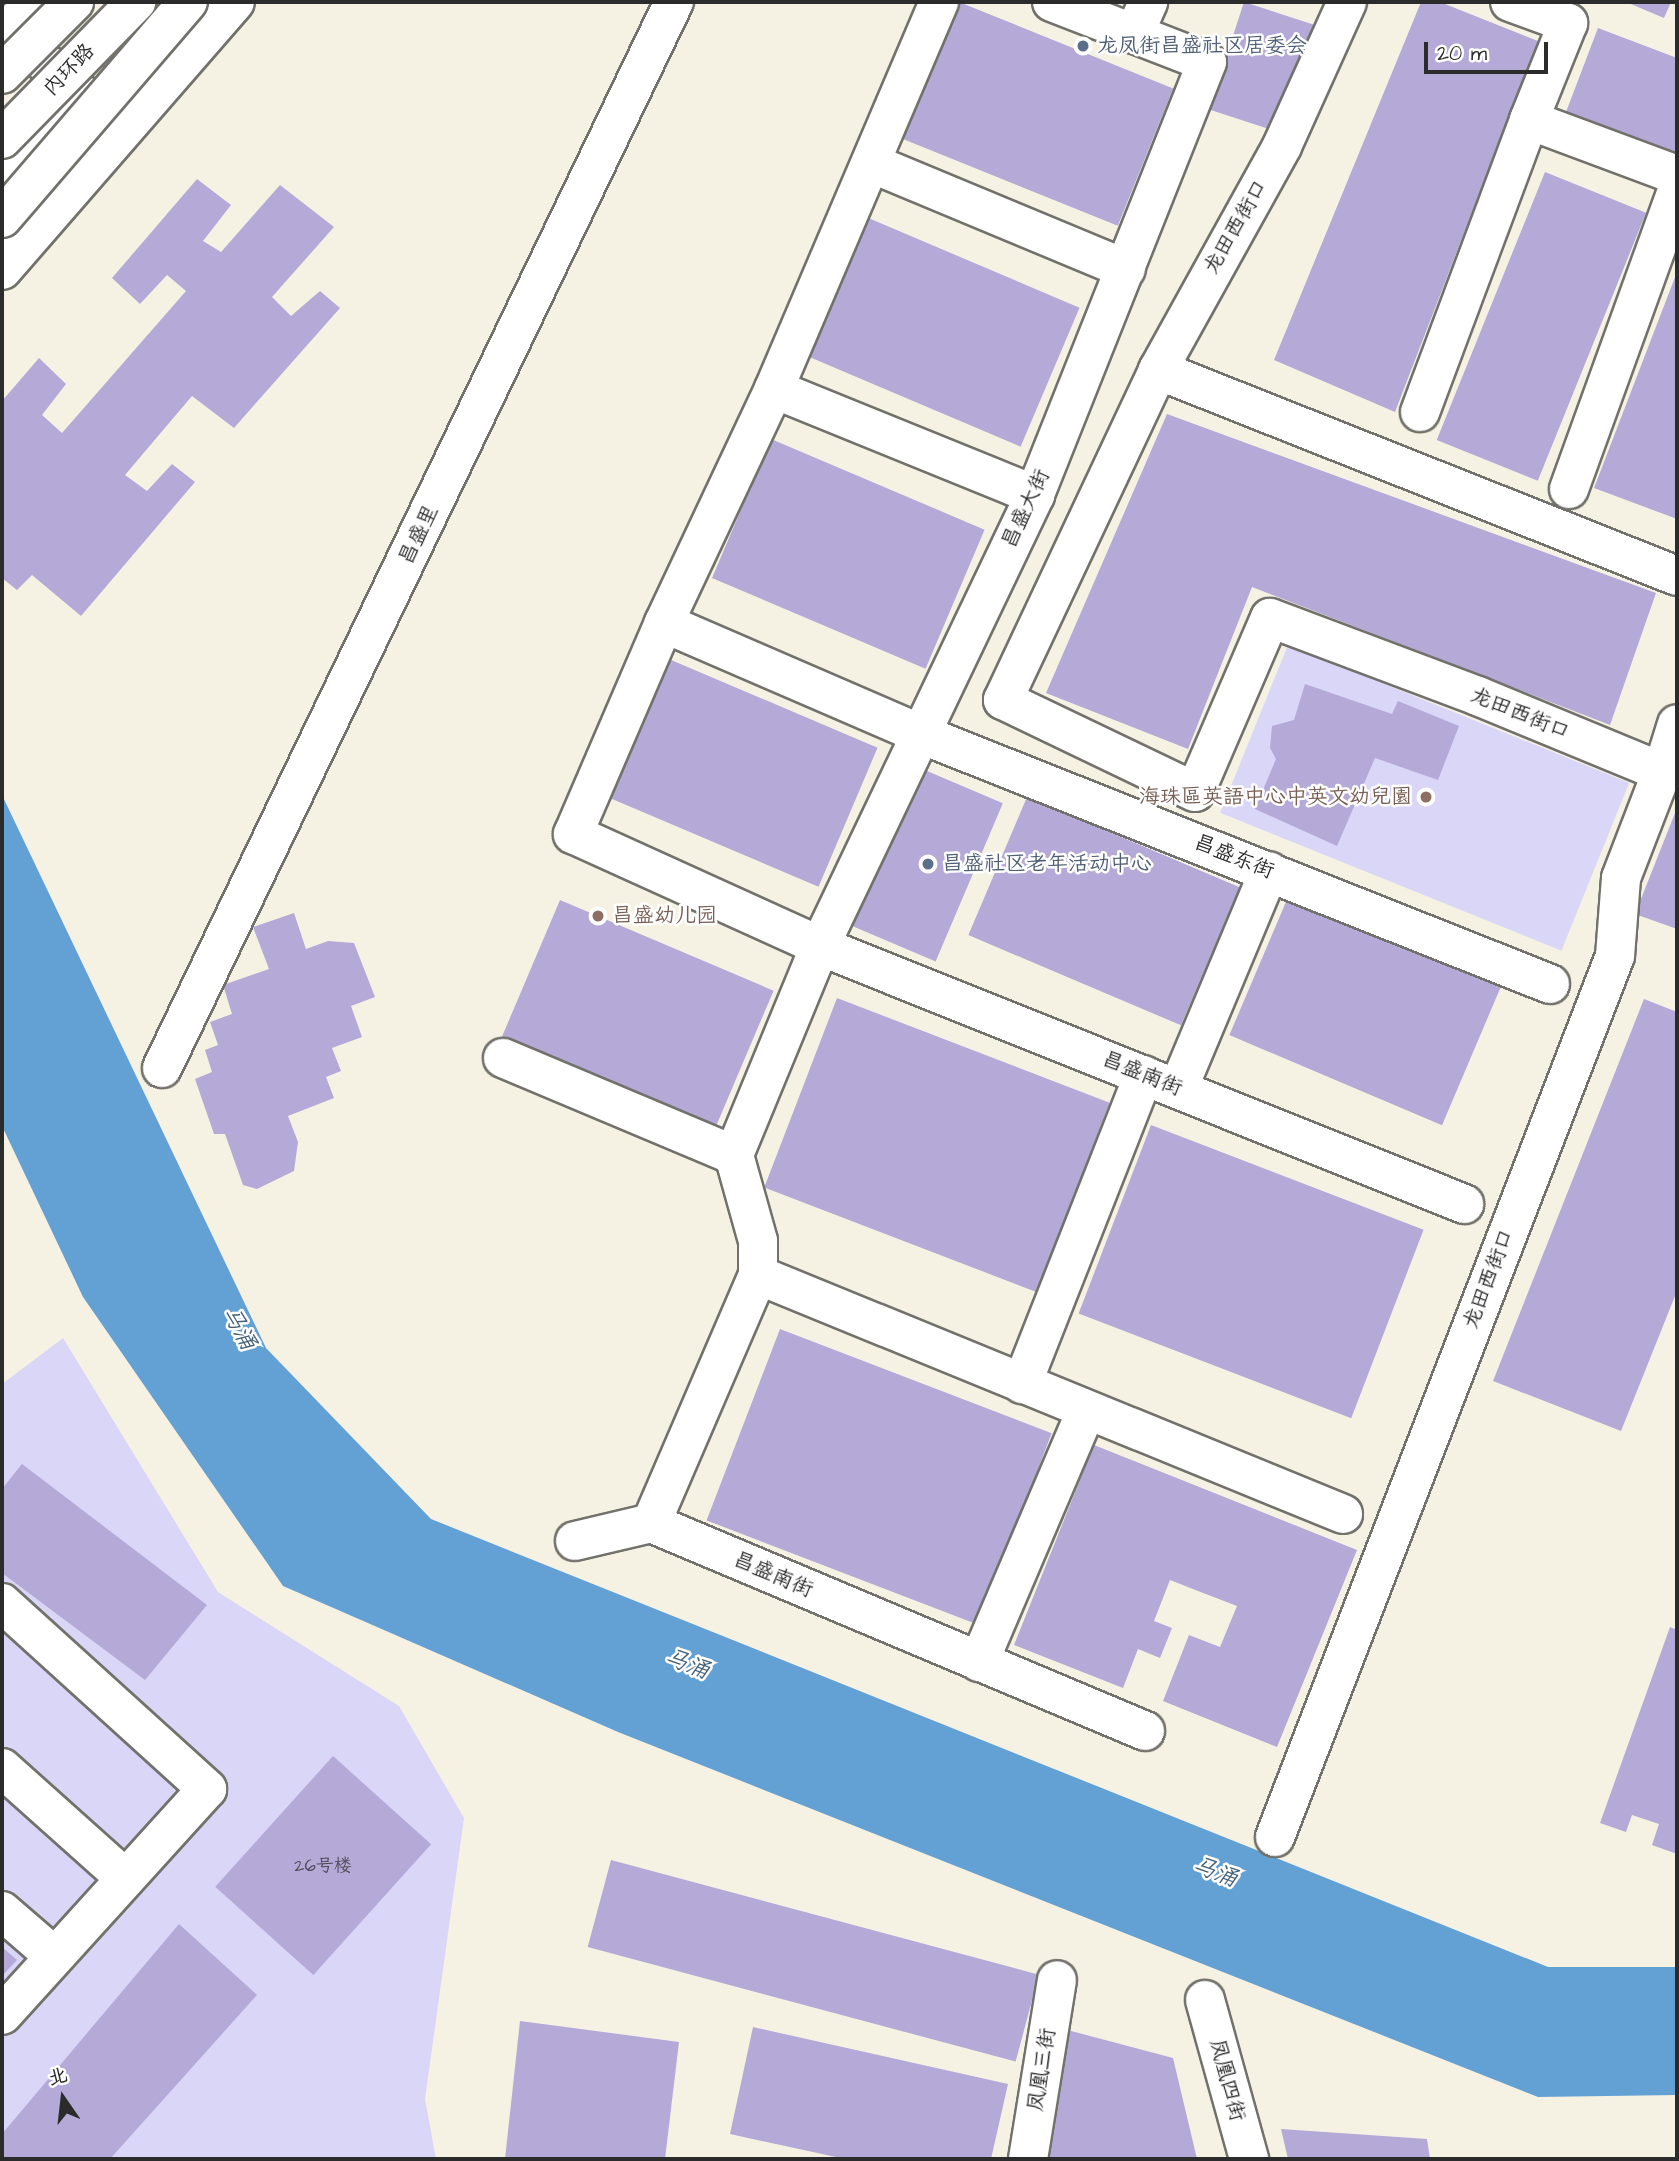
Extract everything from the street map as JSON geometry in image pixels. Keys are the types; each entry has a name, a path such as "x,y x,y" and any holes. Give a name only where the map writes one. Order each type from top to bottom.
{"main road":[{"path":"35,2 4,33 75,88 125,132"},
{"name":"内环路","path":"2,74 74,2"},
{"path":"2,90 88,2"},
{"name":"内环路","path":"2,139 136,2"},
{"path":"2,168 75,88 163,2"},
{"path":"2,218 188,2"},
{"path":"2,270 125,132 235,2"},
{"name":"昌盛里","path":"162,1068 674,2"},
{"path":"664,623 774,389 939,2"},
{"path":"1052,2 1141,18"},
{"name":"龙田西街口","path":"1275,1837 1615,956 1620,878 1662,772 1478,696 1270,618 1195,792 1003,700 1158,370 1282,146 1347,2"},
{"path":"1420,412 1568,23 1510,2"},
{"name":"昌盛大街","path":"820,946 918,733 1035,495 1207,62 1141,18"},
{"path":"1529,120 1677,175"},
{"path":"871,163 1126,269"},
{"path":"1569,489 1677,191"},
{"path":"1158,370 1677,576"},
{"path":"774,389 1035,495"},
{"name":"昌盛东街","path":"664,623 918,733 1550,984"},
{"name":"昌盛南街","path":"664,623 573,834 820,946 1464,1204"},
{"path":"1662,772 1677,724"},
{"path":"1022,1384 1161,1082 1269,871"},
{"path":"575,1541 650,1523 758,1258 734,1155 820,946"},
{"path":"503,1058 734,1155"},
{"path":"758,1258 1022,1384 1343,1514"},
{"path":"979,1662 1086,1410"},
{"name":"昌盛南街","path":"650,1523 1145,1731"},
{"path":"2,1603 206,1789 2,2015"},
{"path":"2,1768 124,1877"},
{"path":"2,1911 54,1956"},
{"name":"凤凰三街","path":"1028,2159 1057,1980"},
{"name":"凤凰四街","path":"1205,2000 1249,2159"}],"shaded area":[{"name":"海珠區英語中心中英文幼兒園","path":"1288,645 1629,783 1561,951 1220,813"},
{"path":"63,1338 218,1592 399,1706 464,1818 425,2099 436,2159 2,2159 2,1384"}],"water":[{"name":"马涌","path":"2,795 266,1348 431,1519 1548,1967 1677,1967 1677,2095 1538,2097 618,1732 283,1586 83,1297 2,1126"}],"building":[{"path":"959,2 1173,89 1118,226 904,139"},
{"path":"1244,2 1325,28 1290,136 1209,109"},
{"path":"1421,2 1440,2 1538,41 1395,412 1274,360"},
{"path":"1626,2 1671,2 1664,18"},
{"path":"1598,28 1677,58 1677,154 1566,112"},
{"path":"1545,172 1646,213 1538,481 1437,440"},
{"path":"197,179 231,205 203,241 221,252 280,185 334,227 272,297 291,316 320,291 340,308 234,428 192,396 125,475 147,491 172,464 195,482 81,616 32,575 17,590 2,578 2,401 39,358 66,384 42,415 62,433 186,291 167,275 140,304 112,278"},
{"path":"866,217 1080,308 1021,447 807,356"},
{"path":"1677,272 1677,519 1594,488"},
{"path":"1167,414 1656,593 1610,725 1252,587 1188,749 1046,693"},
{"path":"771,439 985,530 926,669 712,578"},
{"path":"664,657 878,748 819,887 605,796"},
{"path":"1305,684 1392,714 1398,701 1459,726 1438,780 1375,758 1337,846 1255,809 1276,759 1270,748 1272,726 1294,720"},
{"name":"昌盛社区老年活动中心","path":"920,768 1003,803 936,961 853,926"},
{"path":"1027,797 1240,887 1181,1025 968,935"},
{"path":"1677,808 1677,929 1635,914"},
{"path":"1288,897 1501,987 1442,1125 1229,1035"},
{"path":"560,900 774,991 715,1130 501,1039"},
{"path":"294,913 306,949 328,941 354,943 375,997 351,1006 362,1037 332,1048 341,1071 326,1077 334,1098 288,1116 298,1142 294,1171 257,1189 243,1185 225,1134 214,1134 195,1079 212,1072 205,1050 218,1045 210,1022 232,1014 223,985 269,969 253,927"},
{"path":"837,998 1110,1103 1037,1292 764,1188"},
{"path":"1644,999 1677,1012 1677,1291 1621,1431 1493,1381"},
{"path":"1151,1125 1424,1230 1351,1418 1079,1314"},
{"path":"780,1329 1052,1433 978,1625 707,1520"},
{"path":"1094,1445 1357,1550 1277,1747 1163,1701 1189,1635 1220,1647 1237,1606 1170,1580 1154,1621 1172,1628 1160,1658 1138,1649 1123,1688 1014,1645"},
{"path":"22,1464 207,1605 145,1680 2,1573 2,1489"},
{"path":"1670,1627 1677,1630 1677,1854 1652,1845 1659,1824 1632,1815 1626,1832 1600,1823"},
{"path":"333,1756 431,1844 313,1975 215,1887"},
{"path":"611,1860 1039,1975 1016,2062 588,1947"},
{"path":"179,1924 257,1995 110,2159 2,2159 2,2134"},
{"path":"2,1947 17,1960 2,1976"},
{"path":"520,2021 679,2042 665,2159 505,2159"},
{"path":"753,2027 1008,2084 991,2159 845,2159 730,2134"},
{"path":"1060,2028 1173,2058 1197,2159 1042,2159"},
{"path":"1281,2129 1427,2139 1430,2159 1288,2159"}],"place":[{"name":"龙凤街昌盛社区居委会","path":"1083,46"},
{"name":"海珠區英語中心中英文幼兒園","path":"1426,797"},
{"name":"昌盛社区老年活动中心","path":"928,864"},
{"name":"昌盛幼儿园","path":"598,916"}]}
